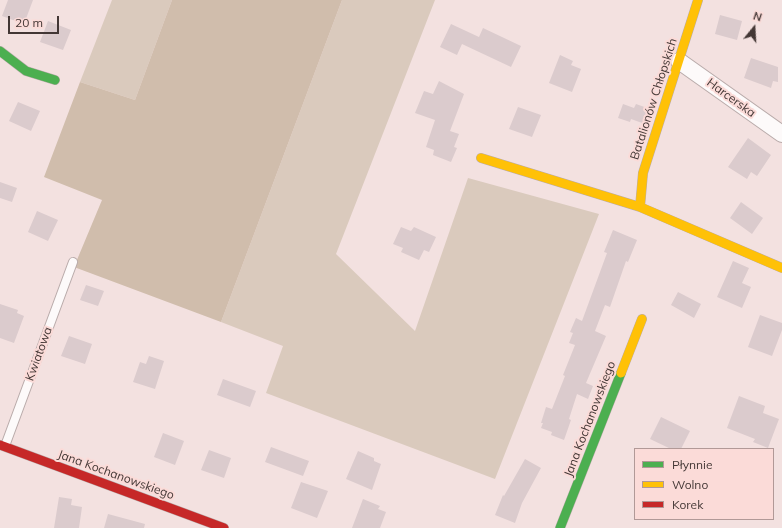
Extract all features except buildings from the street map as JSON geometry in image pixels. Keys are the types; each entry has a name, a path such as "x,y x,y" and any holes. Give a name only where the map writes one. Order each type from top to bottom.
{"street":[{"name":"Batalionów Chłopskich","path":"640,207 647,159 680,61 698,0"},
{"path":"0,51 17,66 26,71 55,80"},
{"name":"Harcerska","path":"680,61 782,134"},
{"path":"482,158 640,207 782,268"},
{"name":"Jana Kochanowskiego","path":"560,528 642,319"},
{"name":"Jana Kochanowskiego","path":"2,446 224,528"}],"lane":[{"name":"Kwiatowa","path":"2,446 74,262"}],"shaded area":[{"path":"112,0 172,0 135,100 80,82"},
{"path":"172,0 342,0 221,322 74,267 102,200 44,177 80,82 135,100"},
{"path":"342,0 435,0 336,254 415,331 468,178 599,214 495,479 266,393 283,346 221,322"}],"traffic: fast":[{"path":"0,51 26,71 55,80"},
{"path":"560,528 621,373"}],"traffic: slow":[{"path":"640,207 643,173 698,0"},
{"path":"481,158 640,207 782,268"},
{"path":"621,373 642,319"}],"traffic: jam":[{"path":"0,445 224,528"}]}
